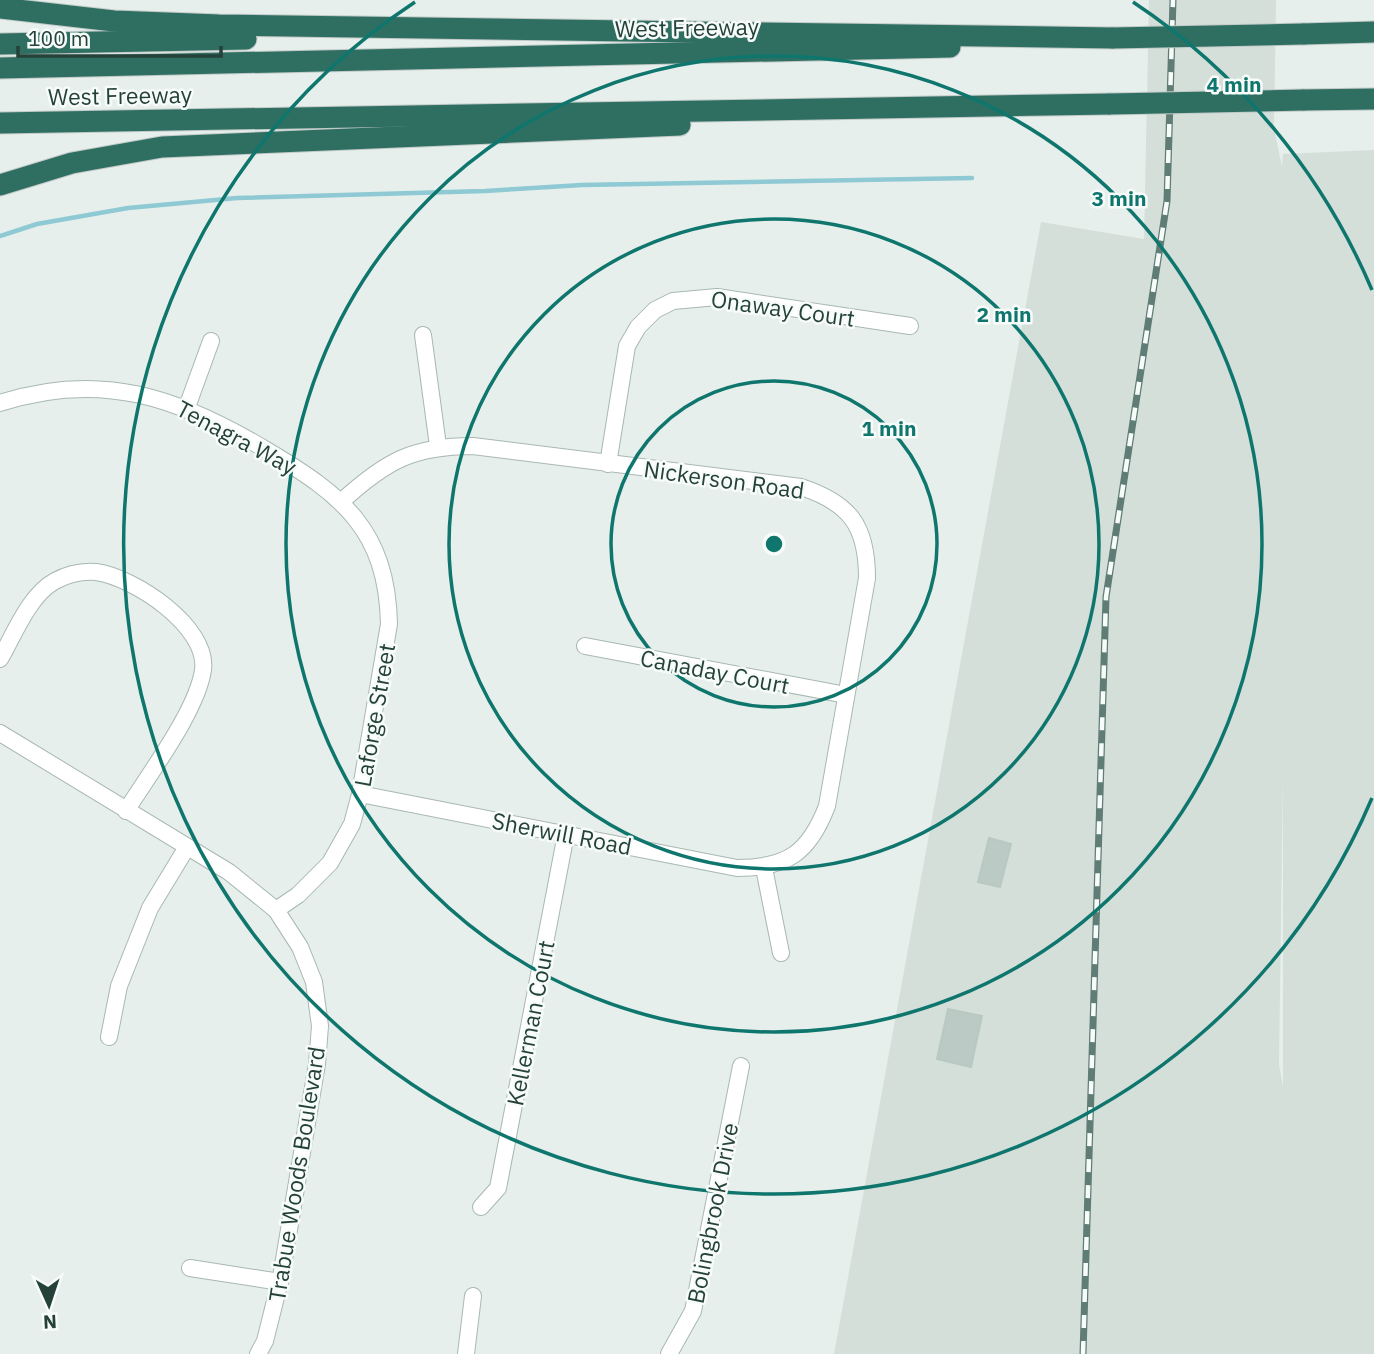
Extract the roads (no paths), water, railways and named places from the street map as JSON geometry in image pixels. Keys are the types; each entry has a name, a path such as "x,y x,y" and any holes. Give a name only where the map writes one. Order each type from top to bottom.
{"highway":[{"path":"0,8 114,21 514,30 1113,38"},
{"path":"0,44 514,30"},
{"name":"West Freeway","path":"0,68 895,50 1113,38 1374,32"},
{"name":"West Freeway","path":"0,123 1374,99"},
{"path":"0,185 72,163 162,147 674,126 768,110"}],"street":[{"name":"Onaway Court","path":"608,464 627,346 647,318 673,301 717,297 910,326"},
{"path":"423,335 439,446"},
{"path":"187,407 211,341"},
{"name":"Tenagra Way","path":"0,403 38,392 79,388 162,398 187,407 310,476 342,501"},
{"name":"Nickerson Road","path":"342,501 390,462 415,451 439,446 472,446 801,487 839,504 859,528 867,558 867,578 827,806 816,835 793,857 764,868"},
{"name":"Laforge Street","path":"276,910 298,895 330,863 352,824 386,656 389,596 374,550 342,501"},
{"path":"0,659 35,601 52,582 76,572 97,572 117,579 180,617 198,639 204,667 197,695 126,811"},
{"name":"Canaday Court","path":"585,646 846,695"},
{"name":"Trabue Woods Boulevard","path":"0,733 229,872 276,910 300,947 314,982 320,1026 317,1065 280,1282 265,1341 258,1354"},
{"name":"Sherwill Road","path":"360,794 737,868 764,868"},
{"name":"Kellerman Court","path":"481,1207 498,1188 566,834"},
{"path":"109,1037 119,986 149,908 187,847"},
{"path":"764,868 780,953"},
{"name":"Bolingbrook Drive","path":"669,1354 693,1311 741,1066"},
{"path":"190,1268 280,1282"},
{"path":"466,1354 473,1296"}],"waterway":[{"path":"0,236 37,224 128,208 237,198 485,191 582,185 972,178"}],"railway":[{"path":"1083,1354 1106,597 1167,201 1173,0"}]}
